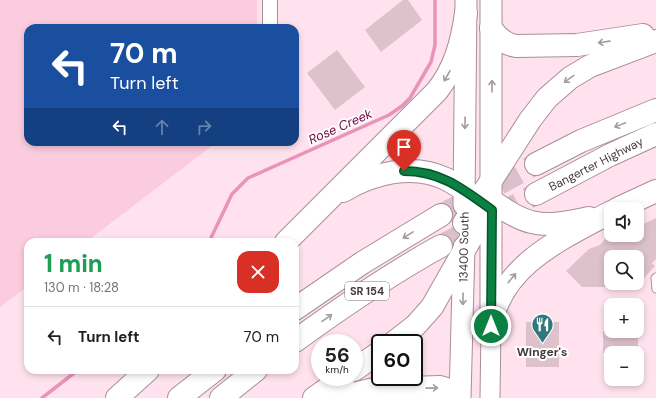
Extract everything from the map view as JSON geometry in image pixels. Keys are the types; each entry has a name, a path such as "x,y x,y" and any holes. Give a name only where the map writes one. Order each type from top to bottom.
{"highway":[{"path":"290,238 442,86 457,56 462,42 466,6"},
{"path":"491,28 499,39 510,45 516,46 577,45 656,32"},
{"path":"464,223 483,196 535,113 558,88 570,78 590,66 656,41"},
{"name":"Bangerter Highway","path":"536,164 581,141 656,110"},
{"name":"Bangerter Highway","path":"536,194 610,155 656,134"},
{"path":"322,205 348,188 362,181 395,172 413,171 445,178 483,196 516,217 542,224 573,221 604,214"},
{"path":"632,202 656,191"},
{"path":"405,334 415,326 428,312 464,252 483,196"},
{"name":"SR 154","path":"299,306 362,263 441,215"},
{"path":"491,326 501,295 521,268 530,260 565,238 604,216"},
{"name":"SR 154","path":"299,338 413,261 441,246"},
{"path":"117,398 144,374"},
{"path":"179,398 210,374"},
{"path":"221,398 251,374"},
{"path":"314,398 331,386"},
{"path":"338,398 374,389 440,387 450,390 460,398"}],"main road":[{"path":"483,196 491,0"},
{"path":"466,6 483,196 491,326 490,398"},
{"name":"13400 South","path":"460,398 464,223"}],"street":[{"path":"270,0 270,24"}],"lane":[{"path":"656,277 656,289"}],"shaded area":[{"path":"0,0 257,0 257,24 24,24 24,146 212,146 91,238 24,238 24,289 0,307"}],"building":[{"path":"403,0 408,0 422,20 381,52 365,30"},
{"path":"337,50 365,87 335,110 307,73"},
{"path":"656,218 656,259 652,263 655,266 644,278 644,250 604,250 604,287 582,287 566,271 589,249 600,245 604,241 604,242 644,242 644,224"},
{"name":"Winger's","path":"526,322 559,322 559,367 526,367"},
{"path":"603,331 604,338 638,338 638,346 604,346 603,353"}],"waterway":[{"name":"Rose Creek","path":"211,238 232,194 248,178 389,115 410,98 431,62 435,45 435,0"},
{"name":"Rose Creek","path":"42,398 73,374"}],"tunnel":[{"path":"441,215 536,164"},
{"path":"441,246 536,194"}],"place":[{"name":"Winger's","path":"542,344"}],"route":[{"path":"404,171 422,172 445,178 492,210 491,326"}]}
